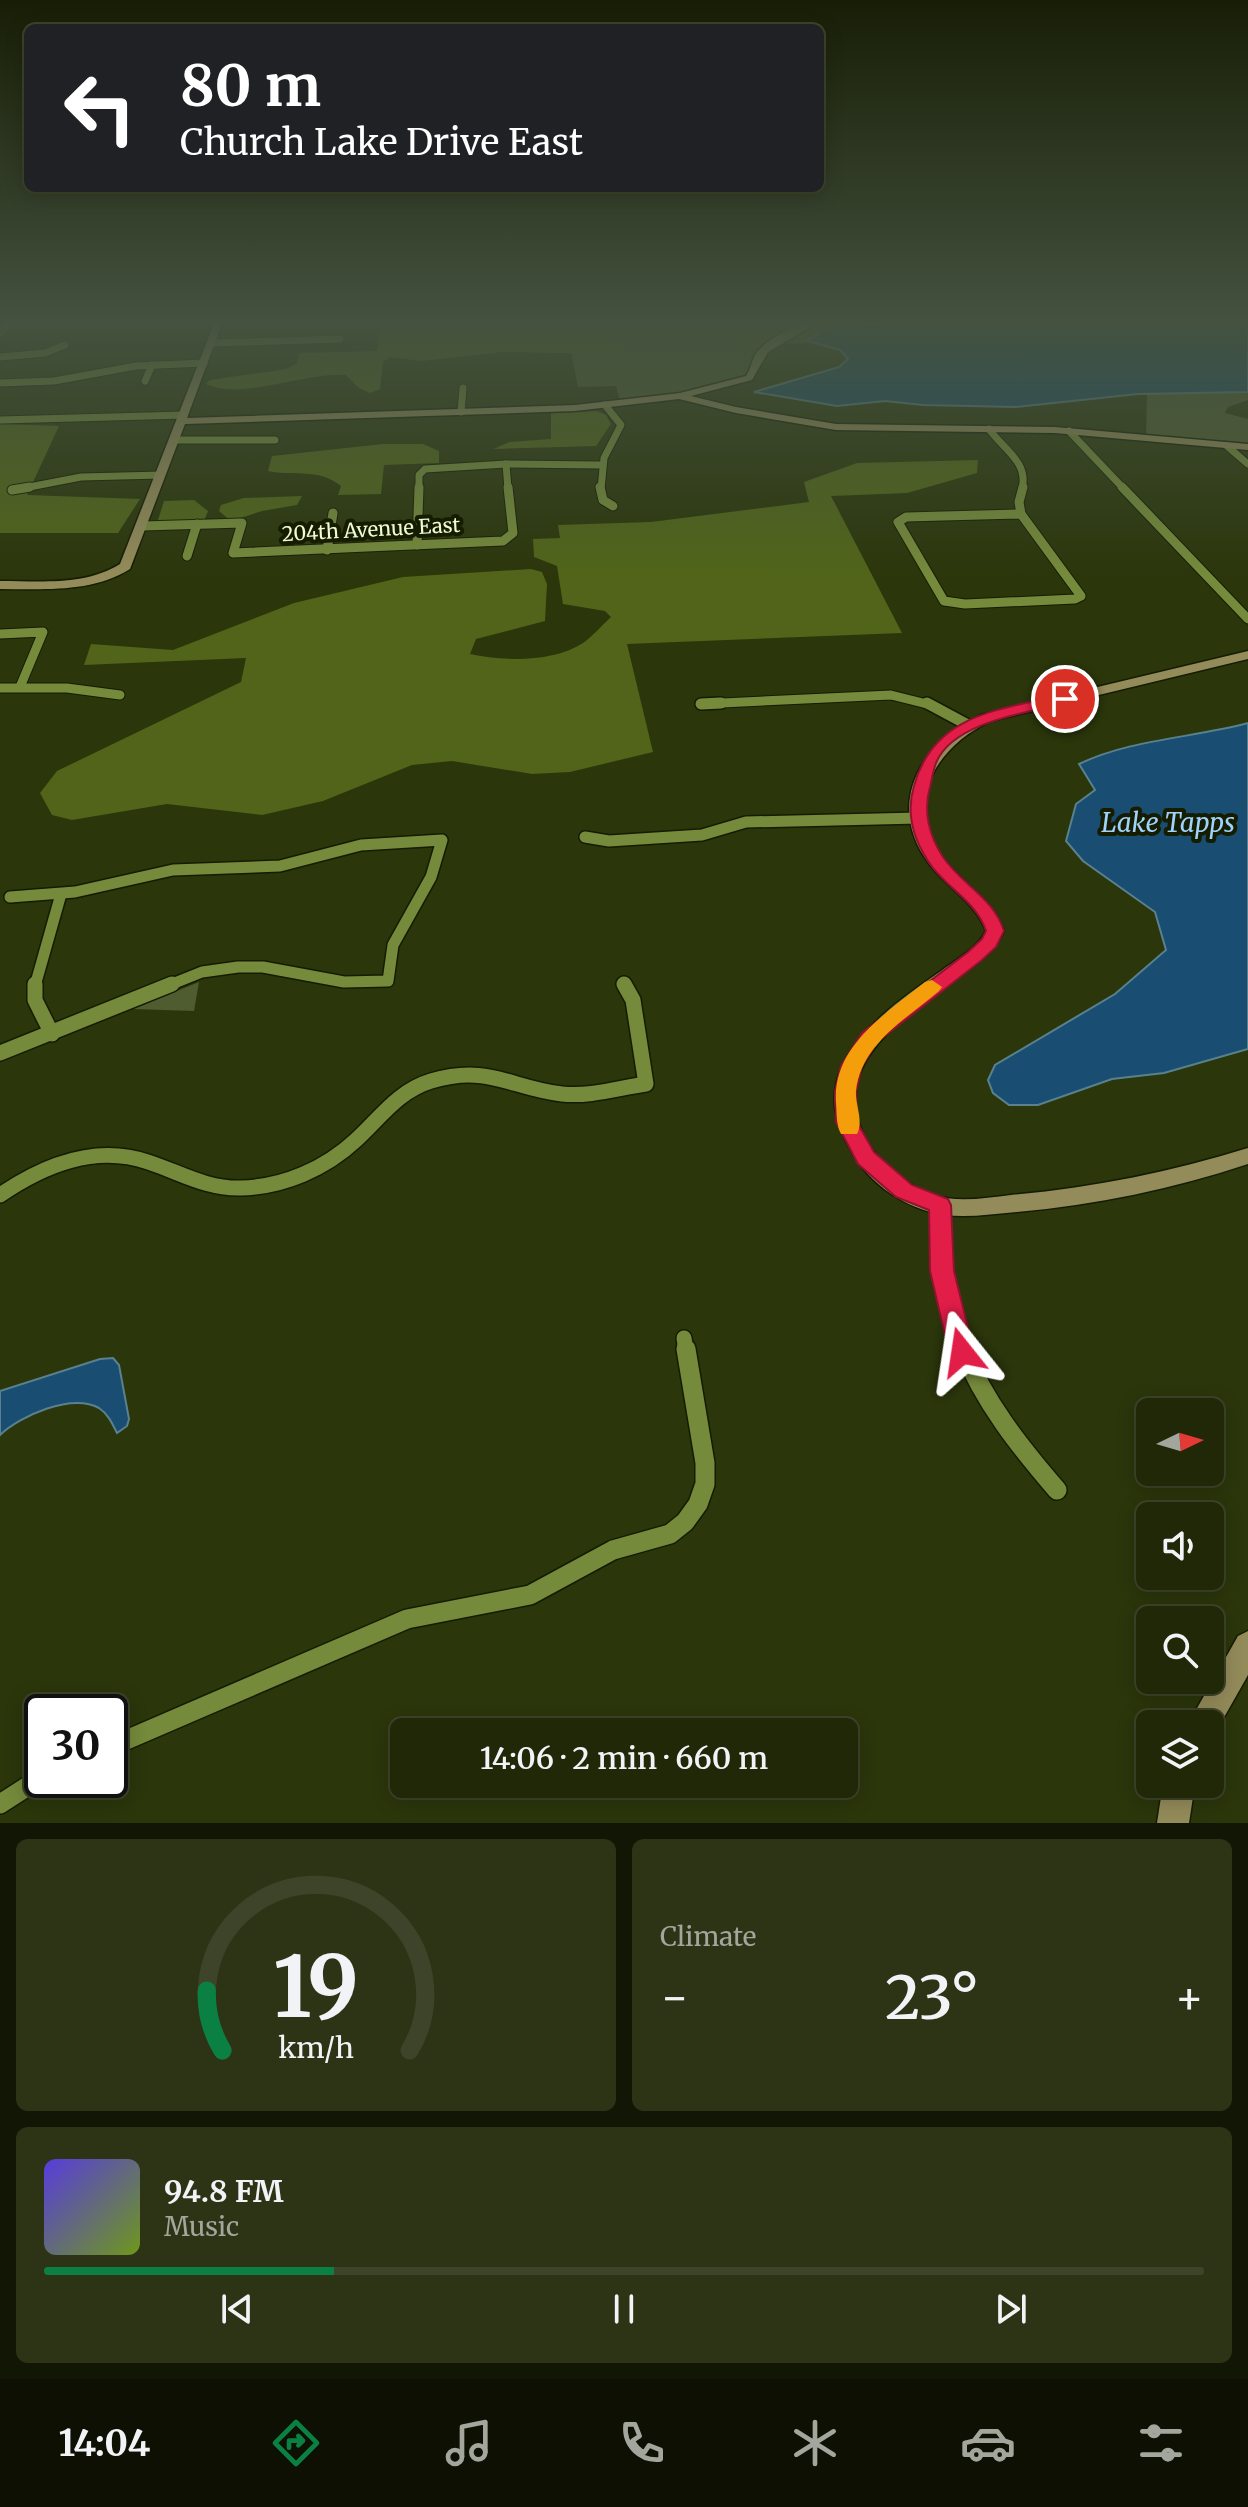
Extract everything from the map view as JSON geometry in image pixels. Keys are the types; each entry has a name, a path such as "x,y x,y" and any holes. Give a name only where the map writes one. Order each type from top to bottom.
{"street":[{"path":"0,585 93,580 118,573 126,566 188,406"},
{"path":"461,406 461,412"},
{"path":"0,420 461,412 583,406"},
{"path":"606,406 621,425 602,465 600,486 603,500 613,506"},
{"path":"717,406 824,426 1069,431 1248,447"},
{"path":"989,429 1023,470 1025,481 1017,502 1021,514 1081,596 1075,599 949,602 941,599 899,526 899,519 912,516 1021,514"},
{"path":"1069,431 1248,619"},
{"path":"175,440 275,440"},
{"path":"1227,446 1248,464"},
{"path":"417,545 419,475 422,470 506,464 602,465"},
{"name":"204th Avenue East","path":"197,524 242,523 233,553 497,542 510,538 513,533 506,464"},
{"path":"12,490 81,477 161,475"},
{"path":"327,550 333,513"},
{"path":"143,526 197,524 187,556"},
{"path":"0,634 43,632 20,687"},
{"path":"1248,655 968,725 951,735 928,762 920,789 919,818 927,844 937,862 990,915 995,931 990,942 975,956 870,1038 852,1066 845,1108 851,1135 878,1170 904,1191 940,1205 977,1207 1090,1197 1167,1181 1248,1156"},
{"path":"0,688 67,688 120,695"},
{"path":"701,704 891,695 925,702 968,725"},
{"path":"585,837 609,841 702,835 746,822 919,818"},
{"path":"0,1053 181,979 221,969 263,967 344,982 388,981 393,945 431,877 442,840 361,845 261,868 195,868 148,873 61,894 10,897"},
{"path":"52,1034 35,1000 35,985 61,894"},
{"path":"0,1195 48,1167 104,1155 139,1159 205,1185 243,1188 287,1180 316,1169 347,1149 395,1099 425,1083 454,1076 497,1077 544,1091 574,1095 646,1084 633,1000 623,983"},
{"path":"940,1205 942,1271 962,1352 977,1384 1018,1447 1057,1490"},
{"path":"128,1739 407,1619 530,1595 613,1550 670,1534 685,1522 698,1504 705,1484 705,1463 684,1338"},
{"path":"1211,1710 1248,1646"},
{"path":"0,1804 24,1789"},
{"path":"1173,1823 1177,1798"}],"green space":[{"path":"1147,406 1231,406 1225,413 1248,419 1248,445 1146,436"},
{"path":"597,411 606,415 611,424 596,446 494,449 509,442 551,439 551,413"},
{"path":"0,424 59,426 27,495 140,499 118,533 0,533"},
{"path":"383,444 423,444 439,451 439,463 384,465 381,494 338,495 341,486 323,476 268,471 272,456"},
{"path":"978,460 977,473 907,493 831,496 902,633 627,644 653,752 570,772 532,774 452,761 412,765 323,801 262,815 167,804 72,820 52,815 40,793 57,771 241,682 246,658 84,665 91,644 173,650 294,603 403,577 531,569 542,572 547,584 545,621 476,639 470,654 513,659 543,657 571,650 583,643 611,617 605,611 563,604 557,566 534,557 533,539 560,538 558,525 651,522 809,502 804,482 857,463"},
{"path":"302,496 297,505 262,511 231,521 219,511 221,505 244,498"},
{"path":"194,500 208,511 204,521 158,520 164,501"},
{"path":"199,982 194,1011 133,1009"}],"water":[{"name":"Lake Tapps","path":"1248,723 1248,1049 1164,1073 1112,1079 1038,1105 1009,1105 993,1093 988,1080 995,1065 1115,994 1166,950 1155,912 1083,861 1066,841 1076,804 1095,790 1079,764 1120,749"},
{"path":"113,1358 119,1365 129,1419 127,1426 117,1433 99,1408 75,1403 33,1414 0,1435 0,1391 100,1359"}],"slow traffic":[{"path":"849,1128 846,1091 856,1056 887,1021 932,987"}],"route":[{"path":"962,1352 942,1271 940,1205 904,1191 866,1158 851,1135 847,1122 846,1091 856,1056 870,1038 899,1012 975,956 990,942 995,931 990,915 937,862 927,844 918,801 928,762 937,749 963,727 986,718 1065,699"}]}
